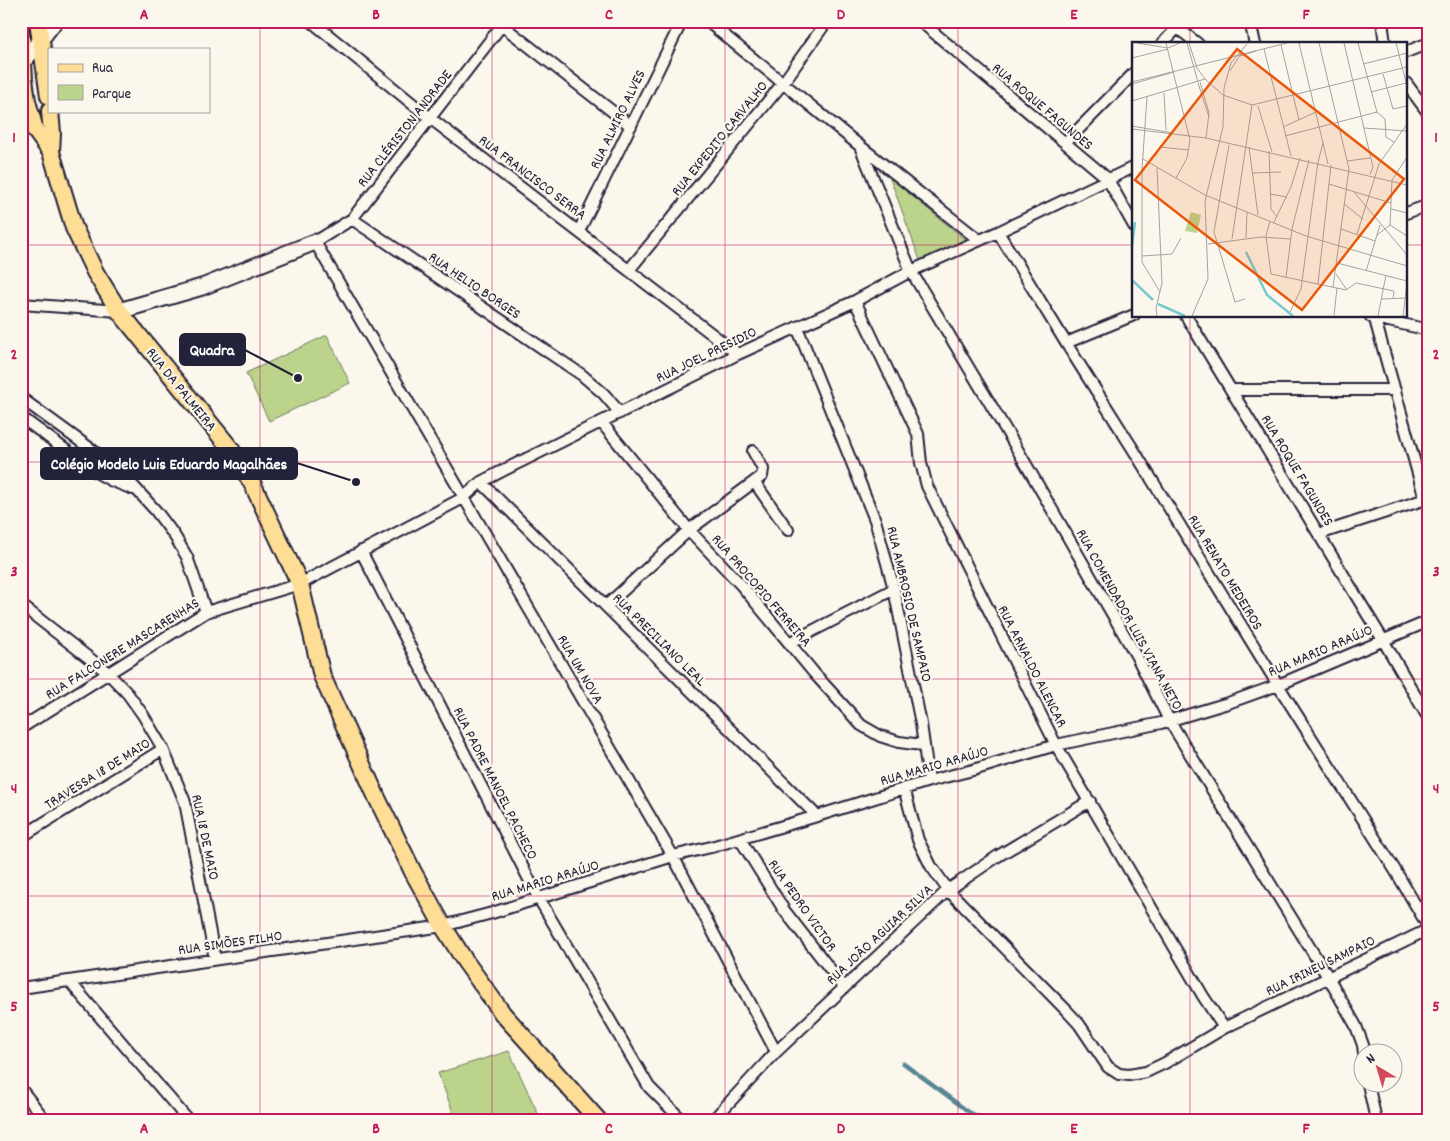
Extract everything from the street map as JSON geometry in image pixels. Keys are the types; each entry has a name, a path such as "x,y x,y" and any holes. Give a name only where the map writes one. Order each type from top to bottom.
{"main road":[{"path":"39,22 40,41 48,90"},
{"path":"21,33 22,71 27,101 35,130 51,152"},
{"path":"50,112 51,152"},
{"name":"RUA DA PALMEIRA","path":"51,152 74,228 95,272 119,311 230,448 244,470 300,584 322,676 376,798 413,872 443,926 503,1014 598,1120"}],"street":[{"path":"22,71 54,21"},
{"name":"RUA FRANCISCO SERRA","path":"311,21 430,118 738,354"},
{"name":"RUA ALMIRO ALVES","path":"579,231 682,21"},
{"path":"707,21 979,240"},
{"name":"RUA EXPEDITO CARVALHO","path":"629,270 783,83 827,21"},
{"name":"RUA ROQUE FAGUNDES","path":"920,21 1107,178 1132,222"},
{"path":"1169,21 1195,42"},
{"path":"1250,21 1255,42"},
{"path":"1382,21 1385,42"},
{"path":"21,45 39,22"},
{"path":"502,23 631,126"},
{"name":"RUA CLÉRISTON ANDRADE","path":"315,242 352,219 502,23"},
{"path":"1164,42 1177,28"},
{"path":"1408,51 1429,43"},
{"path":"1064,143 1132,75"},
{"path":"1408,86 1429,114"},
{"name":"RUA COMENDADOR LUIS VIANA NETO","path":"860,146 911,272 1021,455 1137,657 1169,720 1328,977 1356,1026 1363,1044"},
{"name":"RUA JOEL PRESIDIO","path":"300,584 463,498 481,482 738,354 855,301 911,272 1132,168"},
{"path":"1408,212 1429,205"},
{"name":"RUA HELIO BORGES","path":"352,219 582,375 604,394 620,413"},
{"name":"RUA RENATO MEDEIROS","path":"998,232 1278,686 1395,870 1429,928"},
{"path":"21,304 119,311 202,287 315,242"},
{"name":"RUA UM NOVA","path":"315,242 673,856 776,1052"},
{"name":"RUA ARNALDO ALENCAR","path":"855,301 918,434 921,463 927,486 1056,745 1203,996 1224,1028"},
{"path":"1066,343 1132,316"},
{"name":"RUA ROQUE FAGUNDES","path":"1187,318 1429,719"},
{"path":"1319,534 1427,498 1372,318"},
{"path":"1376,318 1429,330"},
{"name":"RUA AMBROSIO DE SAMPAIO","path":"797,327 876,520 894,589 929,781"},
{"path":"1232,390 1395,390"},
{"path":"21,398 104,458 136,490 174,535 187,557 206,612"},
{"path":"21,417 94,471 110,480 136,490"},
{"name":"RUA PROCOPIO FERREIRA","path":"602,423 689,530 742,586 861,725 880,736 899,742 922,745"},
{"path":"606,606 689,530 762,476 763,469 753,450"},
{"name":"RUA PRECILIANO LEAL","path":"481,482 817,816"},
{"path":"755,483 788,530"},
{"name":"RUA PADRE MANOEL PACHECO","path":"361,551 538,897 649,1086 682,1120"},
{"name":"RUA FALCONERE MASCARENHAS","path":"21,728 107,672 206,612 300,584"},
{"path":"789,643 894,589"},
{"name":"RUA 18 DE MAIO","path":"21,604 107,672 128,694 163,750 185,802 215,958"},
{"name":"RUA MARIO ARAÚJO","path":"443,926 673,856 740,839 817,816 904,788 1056,745 1169,720 1278,686 1429,622"},
{"name":"TRAVESSA 18 DE MAIO","path":"21,837 163,750"},
{"path":"904,788 918,840 931,866 948,890"},
{"name":"RUA JOÃO AGUIAR SILVA","path":"714,1120 776,1052 948,890 998,856 1090,801"},
{"name":"RUA PEDRO VICTOR","path":"740,839 784,910 844,987"},
{"name":"RUA IRINEU SAMPAIO","path":"948,890 1079,1024 1101,1058 1113,1071 1129,1075 1146,1072 1165,1063 1224,1028 1429,928"},
{"name":"RUA SIMÕES FILHO","path":"21,988 443,926"},
{"path":"70,982 188,1120"},
{"path":"21,1089 45,1120"},
{"path":"1370,1094 1376,1120"}],"green space":[{"path":"890,178 966,240 921,263"},
{"path":"327,335 350,383 269,421 246,373"},
{"path":"509,1051 541,1120 456,1120 438,1073"}],"waterway":[{"path":"903,1063 969,1112 986,1120"}],"place":[{"name":"Quadra","path":"298,378"},
{"name":"Colégio Modelo Luis Eduardo Magalhães","path":"356,482"}]}
